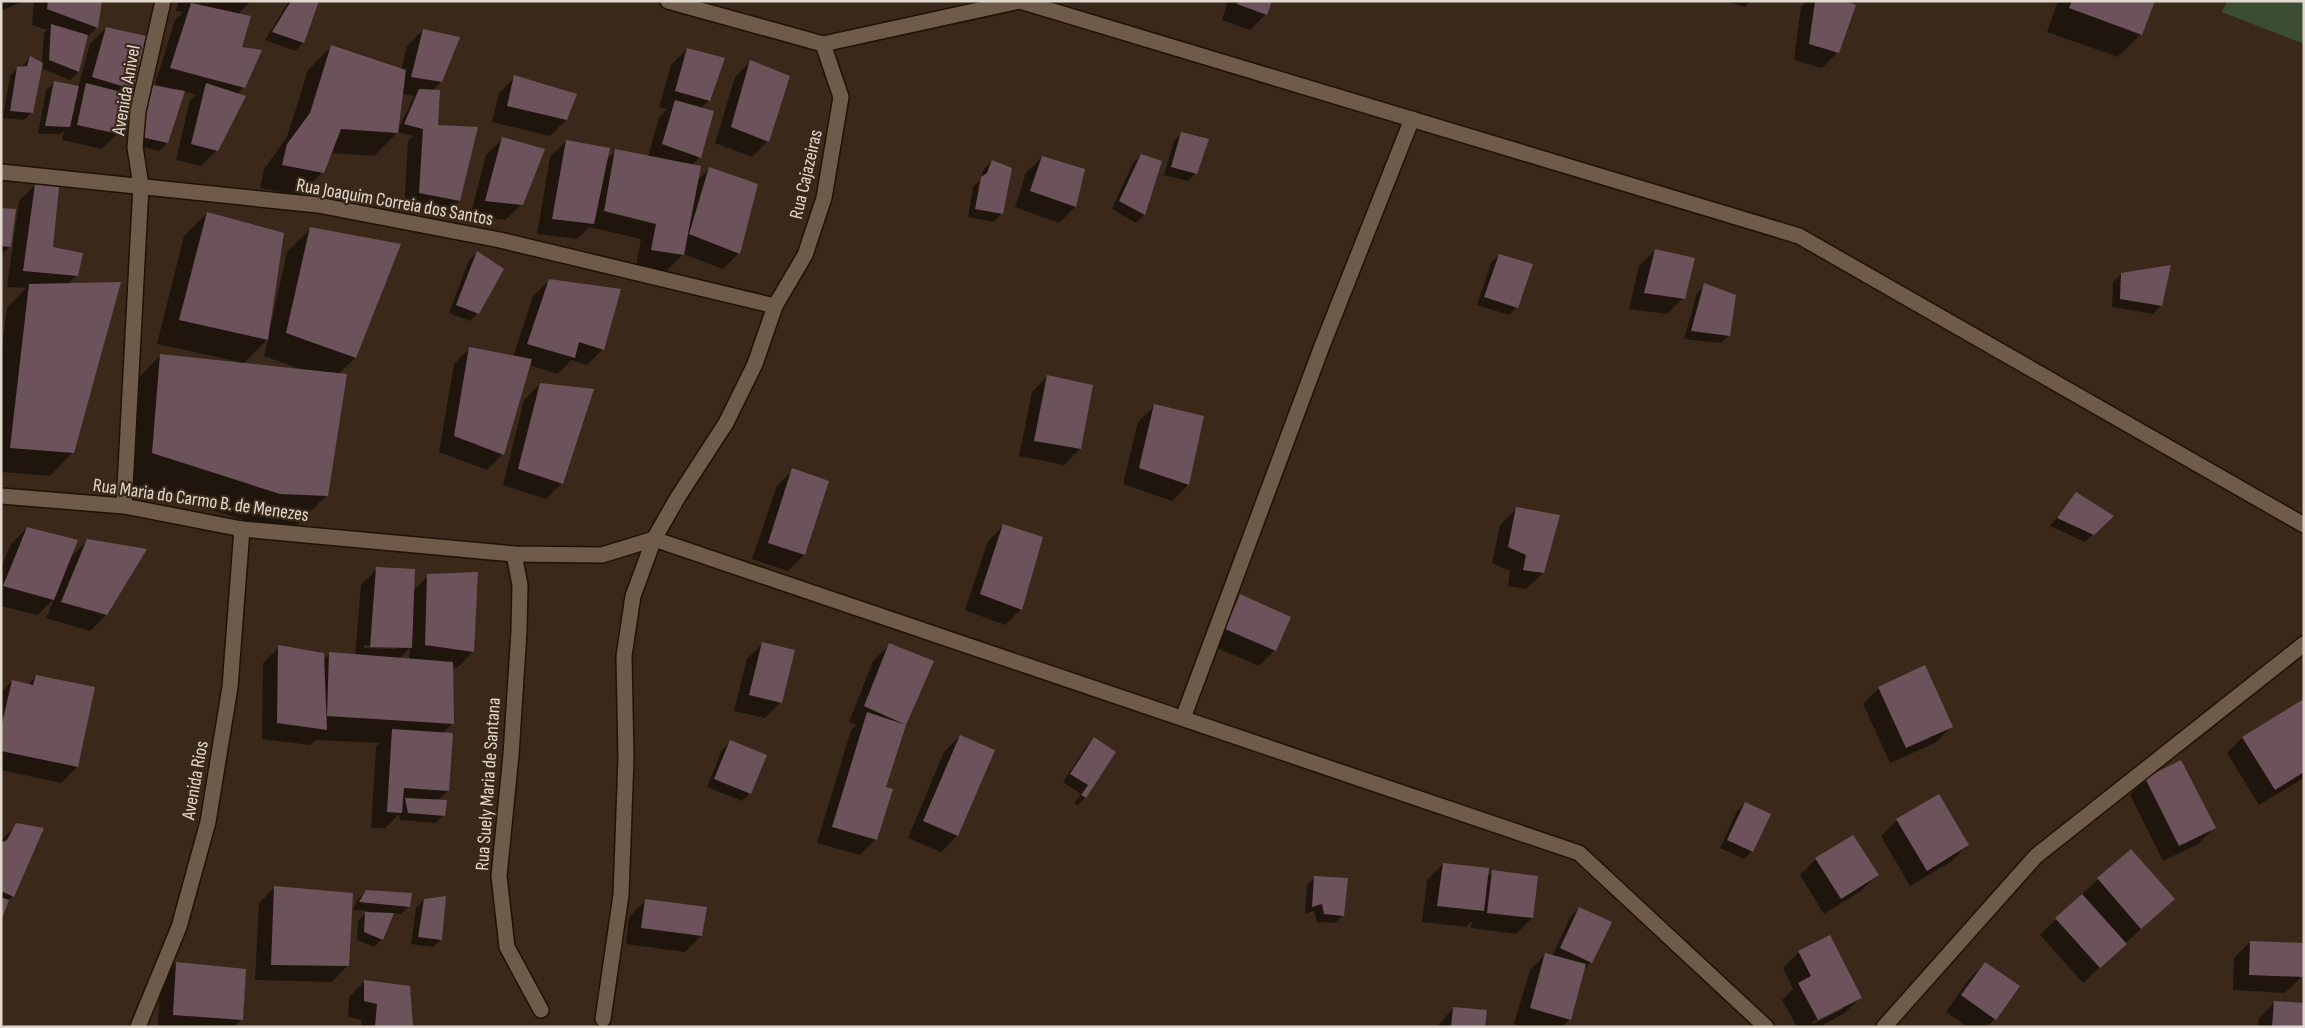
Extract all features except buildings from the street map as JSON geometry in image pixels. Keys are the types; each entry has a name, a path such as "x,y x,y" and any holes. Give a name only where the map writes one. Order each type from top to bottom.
{"street":[{"name":"Avenida Anivel","path":"124,506 141,186 135,147 138,111 163,1"},
{"path":"668,1 823,44 1020,1 1799,236 2304,524"},
{"name":"Rua Cajazeiras","path":"603,1019 621,895 626,758 624,656 633,596 654,539 678,497 726,423 755,364 775,306 806,255 824,198 833,154 841,97 823,44"},
{"path":"1183,718 1322,346 1412,119"},
{"name":"Rua Joaquim Correia dos Santos","path":"1,172 318,205 500,240 775,306"},
{"name":"Rua Maria do Carmo B. de Menezes","path":"1,496 124,506 242,529 514,554 602,555 654,539"},
{"name":"Avenida Rios","path":"138,1027 180,927 208,822 230,687 242,529"},
{"path":"654,539 1579,853 1766,1027"},
{"name":"Rua Suely Maria de Santana","path":"514,554 520,585 519,630 499,876 507,947 541,1010"},
{"path":"1884,1027 2036,856 2304,644"}],"green space":[{"path":"2227,1 2304,1 2304,44 2222,12"}]}
